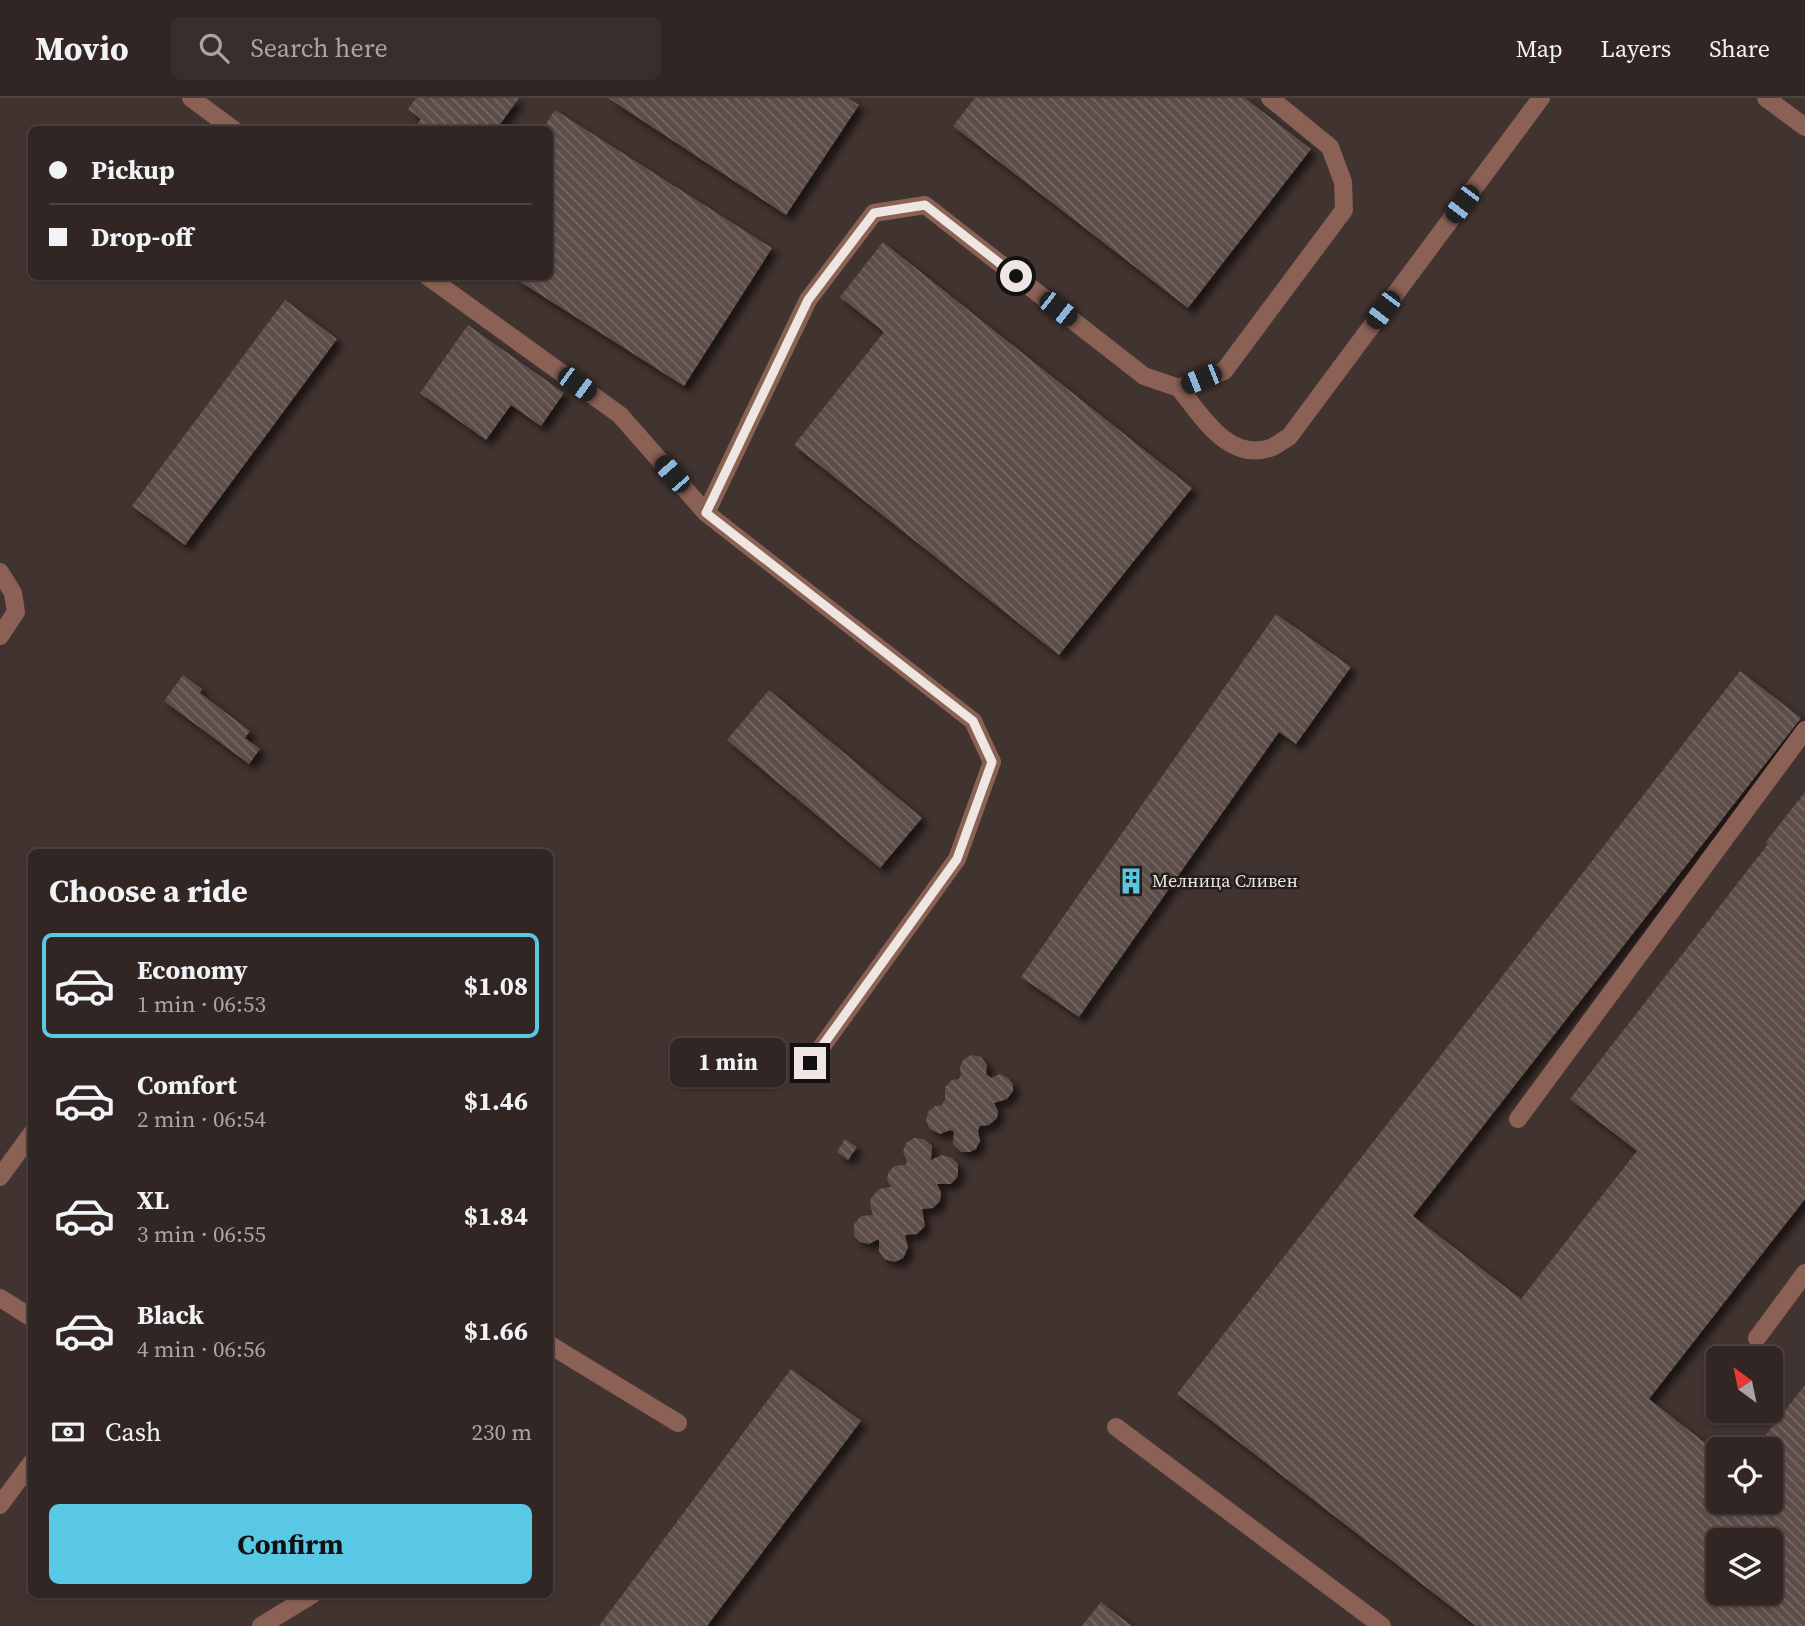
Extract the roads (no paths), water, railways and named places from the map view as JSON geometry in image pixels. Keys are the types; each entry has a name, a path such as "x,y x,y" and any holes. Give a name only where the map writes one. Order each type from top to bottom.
{"street":[{"path":"191,98 229,126"},
{"path":"1179,388 1224,371 1344,210 1343,181 1330,147 1270,98"},
{"path":"706,513 808,300 874,213 925,205 1143,376 1179,388 1218,437 1241,449 1269,449 1289,437 1541,98"},
{"path":"1766,98 1805,127"},
{"path":"433,280 620,415 706,513 973,721 992,762 957,859 810,1063"},
{"path":"0,572 13,593 16,612 0,636"},
{"path":"1518,1119 1805,730"},
{"path":"0,1177 28,1138"},
{"path":"1757,1338 1805,1273"},
{"path":"0,1298 28,1316"},
{"path":"553,1347 678,1423"},
{"path":"1116,1427 1382,1626"},
{"path":"0,1505 28,1467"},
{"path":"261,1626 306,1598"}],"place":[{"name":"Мелница Сливен","path":"1131,881"}]}
